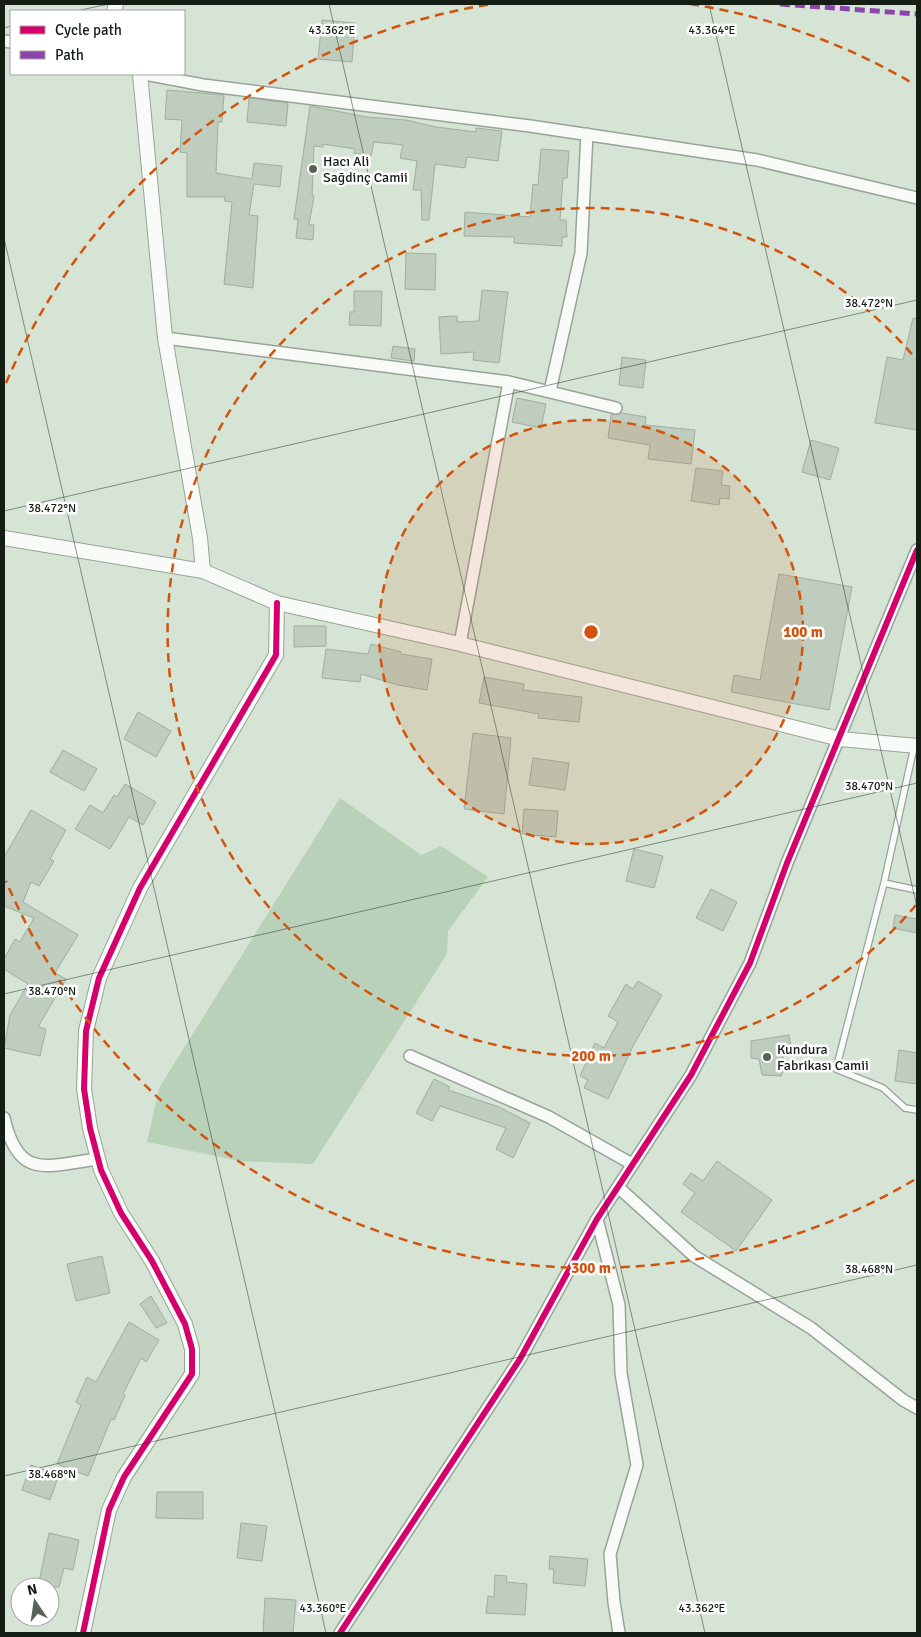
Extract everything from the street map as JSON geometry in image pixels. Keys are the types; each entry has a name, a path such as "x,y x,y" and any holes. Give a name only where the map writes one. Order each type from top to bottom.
{"street":[{"path":"140,75 165,338 200,538 203,571"},
{"path":"150,75 203,85 587,134 757,160 917,198"},
{"path":"550,391 581,253 587,134"},
{"path":"165,338 509,382 616,408"},
{"path":"460,644 509,382"},
{"path":"4,538 203,571 277,603 460,644 840,740 916,745"},
{"path":"340,1633 403,1536 457,1458 520,1359 597,1218 691,1075 750,964 787,863 840,740 917,550"},
{"path":"83,1633 109,1510 124,1477 192,1374 192,1350 185,1324 152,1261 121,1213 98,1159 90,1128 84,1089 86,1031 99,978 140,888 276,654 277,603"},
{"path":"410,1056 549,1117 632,1164"},
{"path":"4,1118 7,1130 18,1153 31,1164 45,1168 98,1159"},
{"path":"618,1187 694,1256 811,1328 902,1400 917,1408"},
{"path":"597,1218 619,1305 621,1373 637,1465 610,1554 619,1633"}],"lane":[{"path":"916,745 884,883 836,1069 883,1088 905,1108 917,1110"},
{"path":"884,883 917,890"}],"green space":[{"path":"340,798 421,855 441,846 488,877 448,931 447,954 313,1164 240,1161 147,1142 159,1088"}],"building":[{"path":"322,20 355,23 352,62 318,59"},
{"path":"167,90 224,95 222,122 218,122 216,173 252,179 254,163 282,166 280,187 254,184 249,215 258,216 253,288 224,284 232,202 224,201 225,197 187,197 187,153 180,152 182,120 165,119"},
{"path":"249,98 288,103 286,126 247,122"},
{"path":"310,106 367,117 406,120 436,127 476,132 476,128 502,131 498,161 467,157 465,168 435,164 429,220 422,220 421,190 413,190 417,161 400,158 403,145 374,142 371,156 354,153 355,149 323,144 323,147 314,146 312,195 314,196 309,225 314,225 313,240 296,238 298,219 294,219"},
{"path":"541,149 569,151 567,178 563,178 560,220 566,220 567,237 562,237 562,246 514,243 514,237 464,236 465,212 530,217 533,184 538,185"},
{"path":"406,253 436,254 435,290 405,289"},
{"path":"482,290 508,292 499,363 473,360 474,352 441,354 439,317 457,316 457,322 479,321"},
{"path":"354,291 382,291 381,326 349,325 350,312 354,312"},
{"path":"913,318 917,319 917,430 875,423 887,357 903,360"},
{"path":"393,346 415,349 414,361 391,358"},
{"path":"622,357 646,360 643,388 619,385"},
{"path":"517,398 546,404 541,428 512,422"},
{"path":"621,413 646,417 645,425 695,430 691,464 648,459 650,445 608,438 611,415"},
{"path":"811,440 839,448 830,480 802,472"},
{"path":"696,468 723,471 721,485 730,486 729,499 720,498 719,505 691,501"},
{"path":"779,574 852,587 829,710 731,692 734,675 760,680"},
{"path":"294,626 326,626 326,646 294,647"},
{"path":"371,644 401,652 401,654 432,659 427,690 398,685 361,674 360,682 322,678 326,649 368,654"},
{"path":"484,677 524,684 523,690 582,697 579,722 538,718 539,714 479,703"},
{"path":"138,712 171,731 156,757 124,739"},
{"path":"473,733 511,738 504,814 464,809"},
{"path":"63,750 97,769 84,791 50,772"},
{"path":"533,758 569,763 565,790 529,785"},
{"path":"125,784 156,802 143,825 129,817 110,849 75,829 90,805 103,813 114,795 117,797"},
{"path":"524,809 558,811 556,837 522,834"},
{"path":"31,810 66,830 50,859 54,861 39,886 31,882 23,902 78,935 55,973 66,979 38,1027 46,1029 40,1056 4,1048 10,1015 28,984 4,969 4,959 15,939 20,942 34,918 4,906 4,857"},
{"path":"634,849 663,856 654,888 626,881"},
{"path":"711,889 737,902 723,931 696,918"},
{"path":"895,915 917,919 917,933 893,928"},
{"path":"638,981 662,995 633,1046 608,1099 584,1088 588,1080 580,1076 595,1043 604,1048 618,1022 608,1016 626,984 633,989"},
{"name":"Kundura Fabrikası Camii","path":"789,1035 791,1046 787,1047 788,1054 783,1056 785,1067 781,1076 762,1075 759,1059 751,1058 751,1041"},
{"path":"899,1050 917,1053 917,1084 895,1081"},
{"path":"434,1079 450,1087 448,1090 499,1107 530,1123 513,1158 496,1149 506,1128 440,1106 432,1121 416,1113"},
{"path":"717,1161 772,1200 736,1251 681,1212 695,1193 683,1184 691,1173 703,1181"},
{"path":"102,1256 110,1293 76,1301 67,1264"},
{"path":"151,1296 167,1323 156,1328 140,1304"},
{"path":"129,1322 159,1340 146,1362 141,1358 123,1394 125,1395 114,1420 111,1419 88,1476 57,1464 81,1405 76,1402 87,1377 96,1382"},
{"path":"31,1465 59,1475 50,1500 22,1490"},
{"path":"157,1492 203,1492 203,1519 156,1518"},
{"path":"241,1523 267,1526 262,1561 237,1558"},
{"path":"49,1533 79,1540 73,1570 64,1568 60,1583 60,1577 40,1577"},
{"path":"550,1556 588,1559 585,1586 553,1583 554,1569 549,1569"},
{"path":"495,1575 507,1576 506,1582 527,1584 525,1615 486,1613 488,1596 494,1597"},
{"path":"265,1598 296,1600 293,1633 263,1633"}],"marked path":[{"path":"780,4 917,14"}],"cycle path":[{"path":"340,1633 520,1359 597,1219 691,1075 750,963 787,863 917,550"},
{"path":"83,1633 109,1510 124,1477 192,1374 192,1349 185,1324 152,1261 121,1213 101,1170 90,1128 84,1089 86,1031 99,978 140,888 276,655 277,603"}],"place":[{"name":"Hacı Ali Sağdinç Camii","path":"313,169"},
{"name":"Kundura Fabrikası Camii","path":"767,1057"}]}
